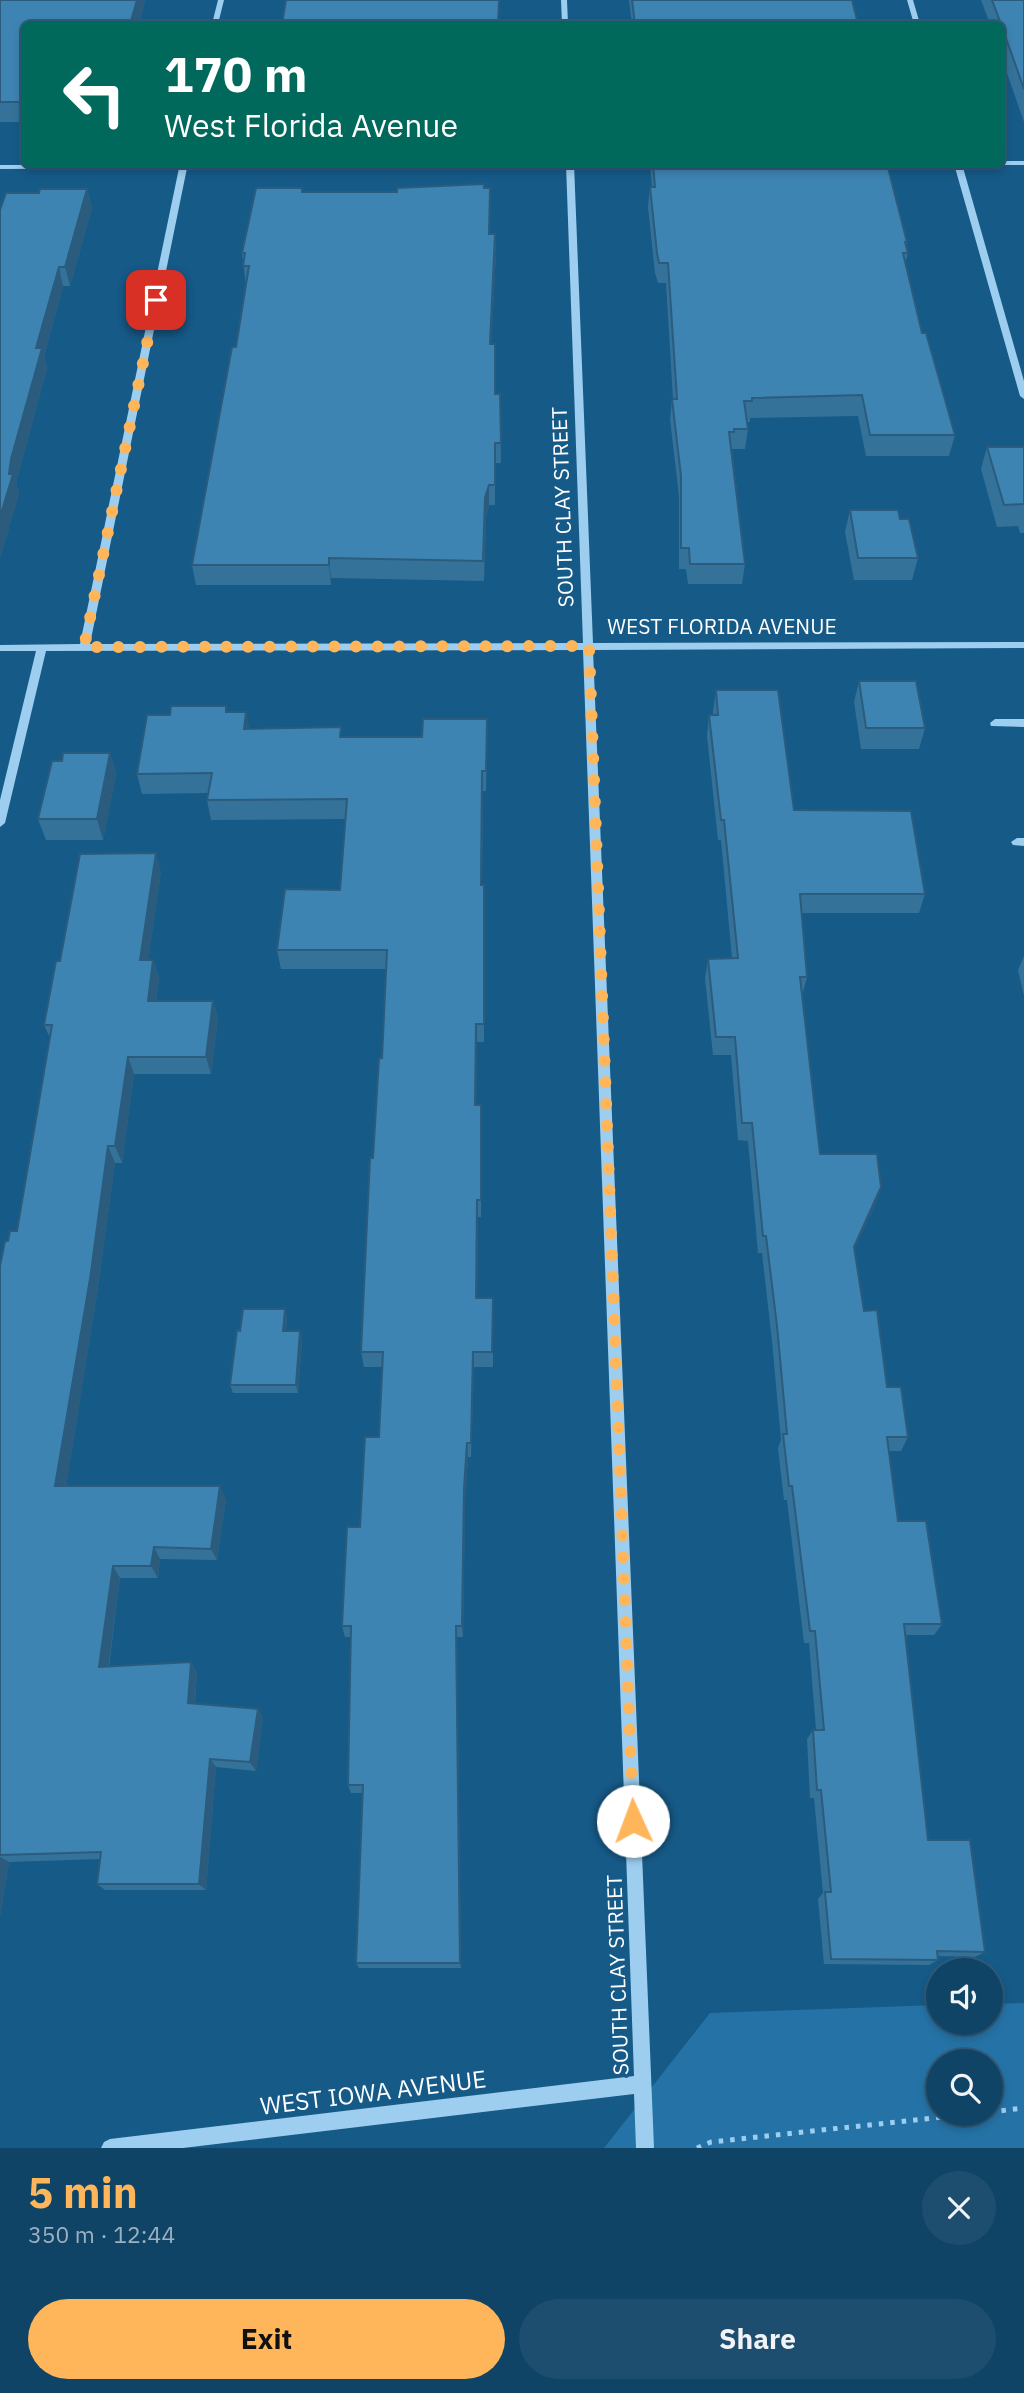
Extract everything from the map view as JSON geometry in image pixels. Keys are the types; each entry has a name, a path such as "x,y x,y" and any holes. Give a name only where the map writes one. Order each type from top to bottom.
{"street":[{"path":"216,21 221,0"},
{"path":"564,0 565,21"},
{"path":"910,0 916,21"},
{"path":"1005,163 1024,163"},
{"path":"0,167 21,167"},
{"path":"84,647 184,168"},
{"name":"SOUTH CLAY STREET","path":"570,168 645,2148"},
{"path":"959,168 1024,396"},
{"name":"WEST FLORIDA AVENUE","path":"0,648 1024,645"},
{"path":"0,823 42,648"},
{"path":"995,723 1024,723"},
{"name":"WEST IOWA AVENUE","path":"110,2148 642,2084"}],"path":[{"path":"1003,2110 1024,2108"},
{"path":"698,2148 711,2142 926,2119"}],"shaded area":[{"path":"1024,2003 1024,2148 604,2148 710,2013 926,2005 926,2035 1003,2035 1003,2004"}],"building":[{"path":"0,0 137,0 131,21 21,21 21,102 0,102"},
{"path":"286,0 499,0 498,21 282,21"},
{"path":"632,0 852,0 857,21 635,21"},
{"path":"992,0 1024,0 1024,89 1005,35 1005,21 1000,21"},
{"path":"653,168 888,168 907,242 908,253 903,253 922,333 926,333 955,435 870,435 862,395 752,398 752,401 744,401 748,429 734,429 734,432 729,432 745,564 690,564 689,548 681,548 681,476 672,399 677,399 668,263 659,263 657,253 650,187 655,187"},
{"path":"484,184 484,188 490,188 489,234 495,234 490,344 495,344 495,394 500,394 501,443 495,443 495,485 489,485 485,498 483,561 329,558 329,565 192,565 232,347 236,347 249,266 243,266 245,253 242,253 256,188 302,188 302,192 397,192 397,188"},
{"path":"40,189 87,189 65,267 59,267 36,348 42,348 11,459 9,474 13,474 0,517 0,210 6,193 39,193"},
{"path":"987,447 1024,447 1024,504 1004,505"},
{"path":"850,510 898,510 900,519 909,519 918,558 858,558"},
{"path":"859,681 916,681 925,728 866,728"},
{"path":"716,690 778,690 794,810 911,811 925,894 800,894 807,977 800,977 820,1154 877,1154 881,1187 854,1247 864,1311 877,1310 887,1387 901,1387 908,1437 887,1437 898,1521 926,1521 942,1624 904,1624 928,1840 970,1840 985,1952 937,1951 938,1958 926,1960 831,1959 825,1892 831,1892 821,1790 817,1790 813,1730 824,1730 815,1631 810,1631 792,1486 789,1486 777,1326 766,1236 763,1236 752,1123 742,1123 735,1037 716,1037 708,959 738,958 724,820 721,820 709,715 718,715"},
{"path":"171,706 226,706 226,712 246,712 244,729 341,727 340,737 422,737 423,719 487,719 486,771 482,771 484,1024 476,1024 475,1105 481,1105 481,1200 477,1200 476,1298 493,1298 492,1352 473,1352 471,1443 467,1443 464,1488 462,1626 456,1626 460,1963 356,1963 363,1785 348,1785 351,1626 342,1626 347,1527 360,1527 365,1437 379,1437 383,1352 361,1352 370,1158 373,1158 379,1058 382,1058 387,950 277,950 285,889 340,890 347,799 207,800 212,773 137,774 147,715 170,715"},
{"path":"63,753 110,753 97,819 38,819 52,761 62,761"},
{"path":"156,853 140,960 153,960 148,1001 213,1001 206,1057 128,1057 115,1146 108,1146 90,1279 55,1486 220,1486 211,1549 154,1547 151,1566 113,1566 99,1667 191,1662 188,1703 258,1709 250,1762 210,1759 199,1884 97,1884 101,1852 0,1855 0,1266 5,1241 8,1241 10,1231 17,1231 52,1025 44,1025 56,961 60,961 80,854"},
{"path":"243,1309 285,1309 283,1331 300,1331 296,1385 230,1385 237,1330 240,1331"}],"route":[{"path":"156,300 84,647 589,646 633,1821"}]}
